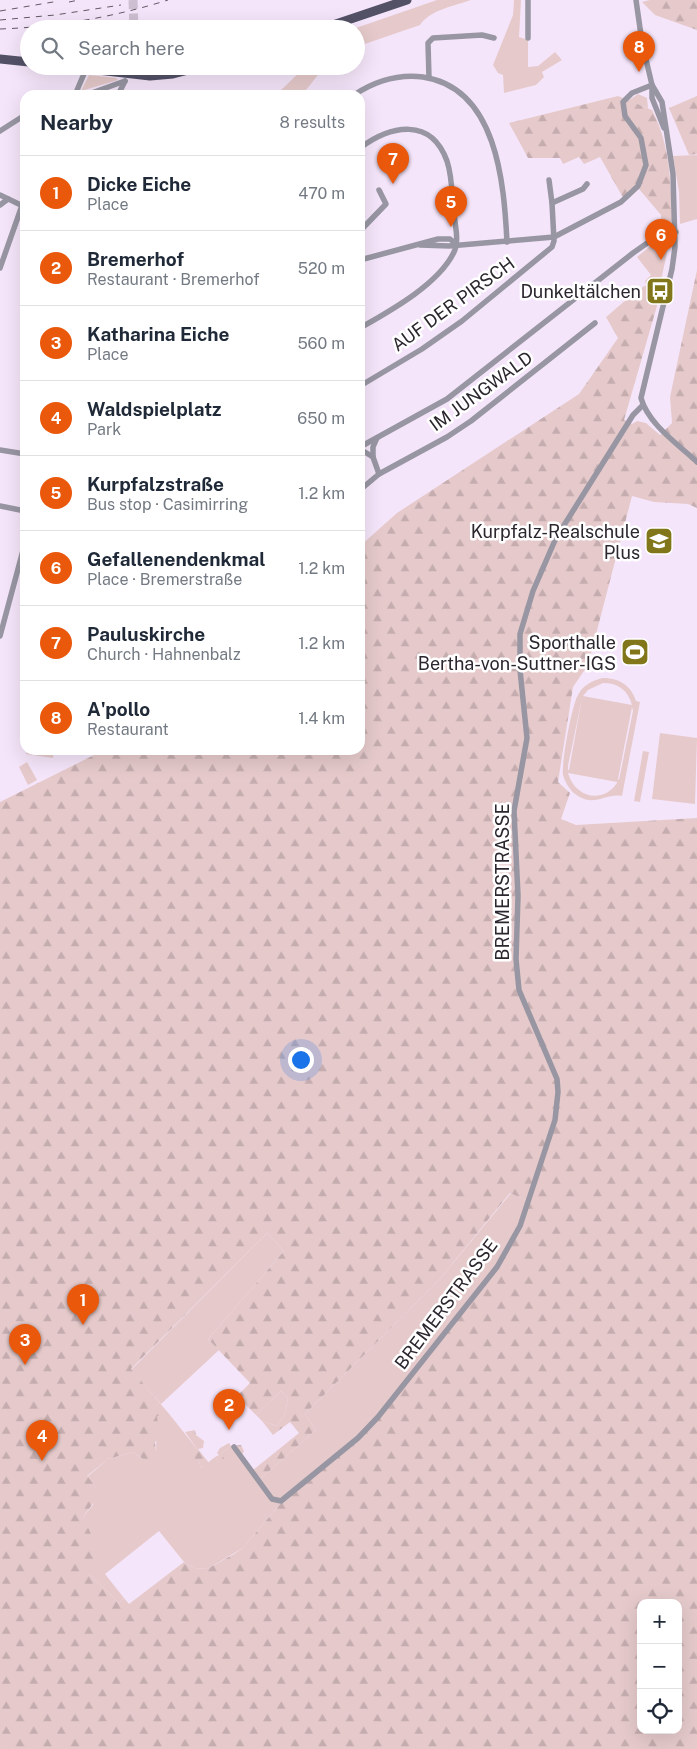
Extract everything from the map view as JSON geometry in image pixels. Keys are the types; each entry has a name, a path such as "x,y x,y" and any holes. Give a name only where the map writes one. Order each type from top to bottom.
{"main road":[{"path":"348,20 407,0"},
{"path":"0,59 20,61"}],"street":[{"path":"528,0 528,38"},
{"path":"636,0 642,42 652,85 662,102 673,174 676,232 673,264 641,398 643,405 659,426 697,462"},
{"path":"429,78 428,43 433,38 482,34 494,38"},
{"path":"77,90 83,75"},
{"path":"102,90 112,87 122,75"},
{"path":"120,90 125,75"},
{"path":"363,90 378,82 394,77 429,78 444,83 460,93 472,105 485,127 496,154 502,179 507,242"},
{"path":"365,259 420,245 441,246 554,237 607,211 638,186 646,165 641,138 624,116 623,102 632,93 652,85"},
{"path":"112,87 116,90"},
{"path":"0,132 20,119"},
{"path":"365,145 384,133 405,128 422,132 437,142 444,153 450,173 456,244 451,256 420,289 365,325"},
{"path":"549,180 554,237"},
{"path":"552,203 583,189 586,184"},
{"path":"365,226 386,204 379,190"},
{"path":"0,195 20,205"},
{"path":"0,205 8,199"},
{"path":"0,268 20,214"},
{"path":"365,445 447,399 633,253 660,234 676,232"},
{"name":"AUF DER PIRSCH","path":"365,383 422,349 462,321 552,247 554,237"},
{"name":"IM JUNGWALD","path":"365,486 379,474 448,437 471,421 595,323"},
{"name":"BREMERSTRASSE","path":"234,1447 270,1496 277,1502 281,1501 358,1438 383,1411 497,1267 520,1226 555,1120 558,1092 552,1065 519,990 516,959 518,896 514,812 527,738 520,670 520,634 533,591 556,538 633,415 643,405"},
{"path":"377,438 373,447 379,474"},
{"path":"0,450 20,453"},
{"path":"365,451 374,457"},
{"path":"0,506 20,509"},
{"path":"0,636 20,562"}],"green space":[{"path":"437,0 471,0 436,12 420,25 365,44 365,25"},
{"path":"514,0 521,0 519,37 528,40 528,67 538,66 555,52 562,60 542,72 544,77 536,85 504,93 503,75 498,73 493,65 513,15"},
{"path":"650,0 697,0 697,30 655,15 642,2"},
{"path":"89,75 116,78 118,80 84,90 82,90"},
{"path":"297,75 318,75 306,90 281,90"},
{"path":"638,94 647,98 648,108 628,101"},
{"path":"618,96 652,110 658,123 663,136 668,164 672,220 670,223 661,224 661,215 639,189 625,201 600,157 584,164 579,157 563,164 560,158 528,158 509,123"},
{"path":"697,96 697,154 689,155 669,108"},
{"path":"697,155 697,219 680,224 679,192 673,156"},
{"path":"658,240 669,244 661,280 646,284 645,281 651,275 637,257"},
{"path":"697,270 697,508 688,504 654,502 632,496 588,665 573,687 558,782 570,793 561,819 576,825 697,818 697,1749 0,1749 0,802 94,755 365,755 365,542 397,513 579,394 618,338 606,317 647,284 661,280 657,306 624,420 632,424 637,421 646,423 660,435 672,423 670,397","holes":["510,1193 530,1202 499,1268 362,1436 281,1503 243,1548 207,1569 194,1568 184,1562 129,1604 124,1598 119,1603 89,1574 102,1557 83,1517 98,1497 97,1488 87,1476 108,1459 133,1452 143,1459 152,1459 156,1452 155,1442 167,1428 165,1424 158,1423 157,1416 170,1415 131,1369 267,1233 284,1251 208,1339 250,1383 237,1396 256,1415 281,1391 288,1398 284,1416 277,1426 262,1421 273,1435 290,1422 299,1433 253,1470 260,1479 316,1430 305,1414 439,1280"]},
{"path":"602,678 614,679 624,684 634,695 636,701 640,702 622,796 590,800 578,796 571,790 564,778 563,769 568,734 578,695 588,684","holes":["603,683 613,684 625,691 632,705 583,696 588,690","582,698 569,770 568,766","632,707 633,711 618,779","568,773 617,783 611,790 597,796 583,793 572,781"]},
{"path":"660,733 697,738 695,804 652,799"},
{"path":"643,751 649,752 640,802 634,801"},
{"path":"33,755 53,755 53,758"},
{"path":"27,762 37,780 28,785 19,767"},
{"path":"511,1193 530,1202 499,1268 362,1436 281,1503 243,1548 207,1569 194,1568 184,1562 159,1531 105,1574 124,1598 119,1603 89,1574 83,1517 93,1505 97,1488 87,1477 108,1459 133,1452 143,1459 156,1452 157,1415 170,1415 197,1449 196,1454 201,1468 215,1457 223,1467 219,1454 226,1449 242,1455 260,1479 316,1430 305,1414 439,1280"},
{"path":"267,1233 284,1251 208,1339 219,1350 161,1404 131,1370"},
{"path":"281,1391 288,1398 284,1416 277,1426 262,1421 256,1415"},
{"path":"195,1430 196,1435 204,1441 203,1448 198,1449 209,1463 201,1468 199,1462 192,1458 197,1449 185,1432"},
{"path":"229,1443 231,1446 241,1445 244,1451 242,1455 234,1456 226,1449 220,1454 224,1458 223,1468 215,1457 219,1455 217,1453 220,1448"}],"tunnel":[{"path":"133,0 134,20"}],"railway":[{"path":"69,2 79,0"},
{"path":"85,20 168,0"},
{"path":"0,11 59,1"},
{"path":"0,20 55,15 121,5"},
{"path":"0,29 20,28"}],"place":[{"name":"A'pollo","path":"639,72"},
{"name":"Pauluskirche","path":"393,184"},
{"name":"Kurpfalzstraße","path":"451,227"},
{"name":"Gefallenendenkmal","path":"661,260"},
{"name":"Dunkeltälchen","path":"660,291"},
{"name":"Kurpfalz-Realschule Plus","path":"659,541"},
{"name":"Sporthalle Bertha-von-Suttner-IGS","path":"635,652"},
{"name":"Dicke Eiche","path":"83,1325"},
{"name":"Katharina Eiche","path":"25,1365"},
{"name":"Bremerhof","path":"229,1430"},
{"name":"Waldspielplatz","path":"42,1461"}]}
